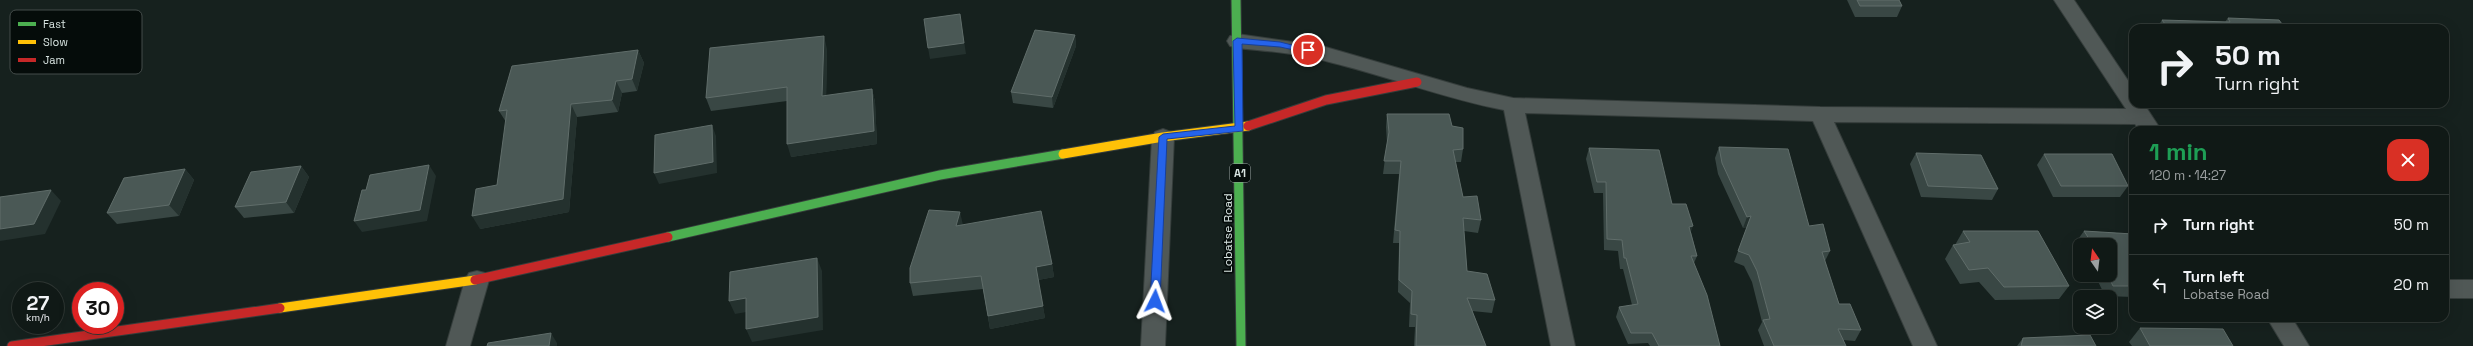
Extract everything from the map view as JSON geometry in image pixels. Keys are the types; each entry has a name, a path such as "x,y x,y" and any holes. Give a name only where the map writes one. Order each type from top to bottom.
{"main road":[{"name":"Lobatse Road","path":"1236,0 1240,129 1241,346"},
{"path":"12,346 477,280 940,175 1163,137 1240,129 1326,100 1417,82"}],"street":[{"path":"2064,0 2129,98"},
{"path":"1237,41 1280,44 1326,54 1417,82 1481,99 1513,105 2146,123"},
{"path":"1513,105 1563,346"},
{"path":"2136,108 2146,123"},
{"path":"1820,114 1925,346"},
{"path":"1153,346 1163,137"},
{"path":"458,346 477,280"},
{"path":"2449,289 2473,289"},
{"path":"2282,322 2297,346"}],"building":[{"path":"1857,0 1899,0 1902,6 1860,6"},
{"path":"960,14 964,43 928,48 924,19"},
{"path":"2228,18 2279,20 2282,24 2165,24 2162,20 2230,22"},
{"path":"1035,30 1075,35 1052,97 1011,92"},
{"path":"824,36 822,96 872,89 874,131 787,144 787,87 706,98 710,48"},
{"path":"638,50 632,79 616,81 612,100 571,104 563,199 472,216 476,189 497,185 507,110 499,111 512,66"},
{"path":"1387,114 1449,114 1452,126 1463,128 1463,149 1453,150 1463,197 1477,196 1481,220 1463,218 1467,271 1487,274 1495,300 1467,298 1486,346 1416,346 1417,315 1411,314 1412,291 1399,280 1400,231 1395,230 1401,161 1384,161 1389,132"},
{"path":"712,125 713,162 654,173 655,135"},
{"path":"1719,147 1788,149 1809,226 1823,224 1830,251 1822,252 1839,304 1850,304 1861,330 1838,329 1846,346 1774,346 1763,320 1770,319 1757,271 1749,255 1738,251 1751,216 1747,217 1722,163"},
{"path":"1589,148 1659,150 1672,204 1686,204 1693,226 1689,227 1697,256 1691,256 1707,295 1720,346 1659,346 1652,333 1631,333 1619,307 1638,304 1626,258 1624,258 1622,240 1607,239 1606,182 1597,182"},
{"path":"1916,153 1981,155 1998,189 1928,186"},
{"path":"2044,154 2112,154 2128,186 2061,186"},
{"path":"429,165 420,210 354,221 362,190 366,190 370,175"},
{"path":"301,166 286,202 235,207 251,172"},
{"path":"185,169 169,205 107,213 124,178"},
{"path":"51,190 34,224 0,229 0,197"},
{"path":"929,210 960,212 956,226 1041,211 1052,264 1036,267 1043,306 988,316 981,276 910,283 910,268"},
{"path":"1963,231 2038,231 2069,286 2004,287 1988,268 1969,270 1953,245 1970,242"},
{"path":"2084,231 2129,234 2129,286 2113,286 2111,282 2117,282 2117,238 2088,238"},
{"path":"817,258 818,317 746,329 746,298 729,301 730,272"},
{"path":"2140,328 2223,329 2233,346 2150,346"},
{"path":"551,333 549,346 487,346 488,343"},
{"path":"2090,335 2096,346 2021,346 2023,338"}],"traffic: fast":[{"path":"1236,0 1241,346"},
{"path":"668,237 940,175 1063,154"}],"traffic: slow":[{"path":"1063,154 1163,137 1248,126"},
{"path":"280,308 475,280"}],"traffic: jam":[{"path":"1248,126 1326,100 1417,82"},
{"path":"475,280 668,237"},
{"path":"12,346 280,308"}],"route":[{"path":"1155,301 1163,137 1240,129 1237,41 1280,44 1308,50"}]}
